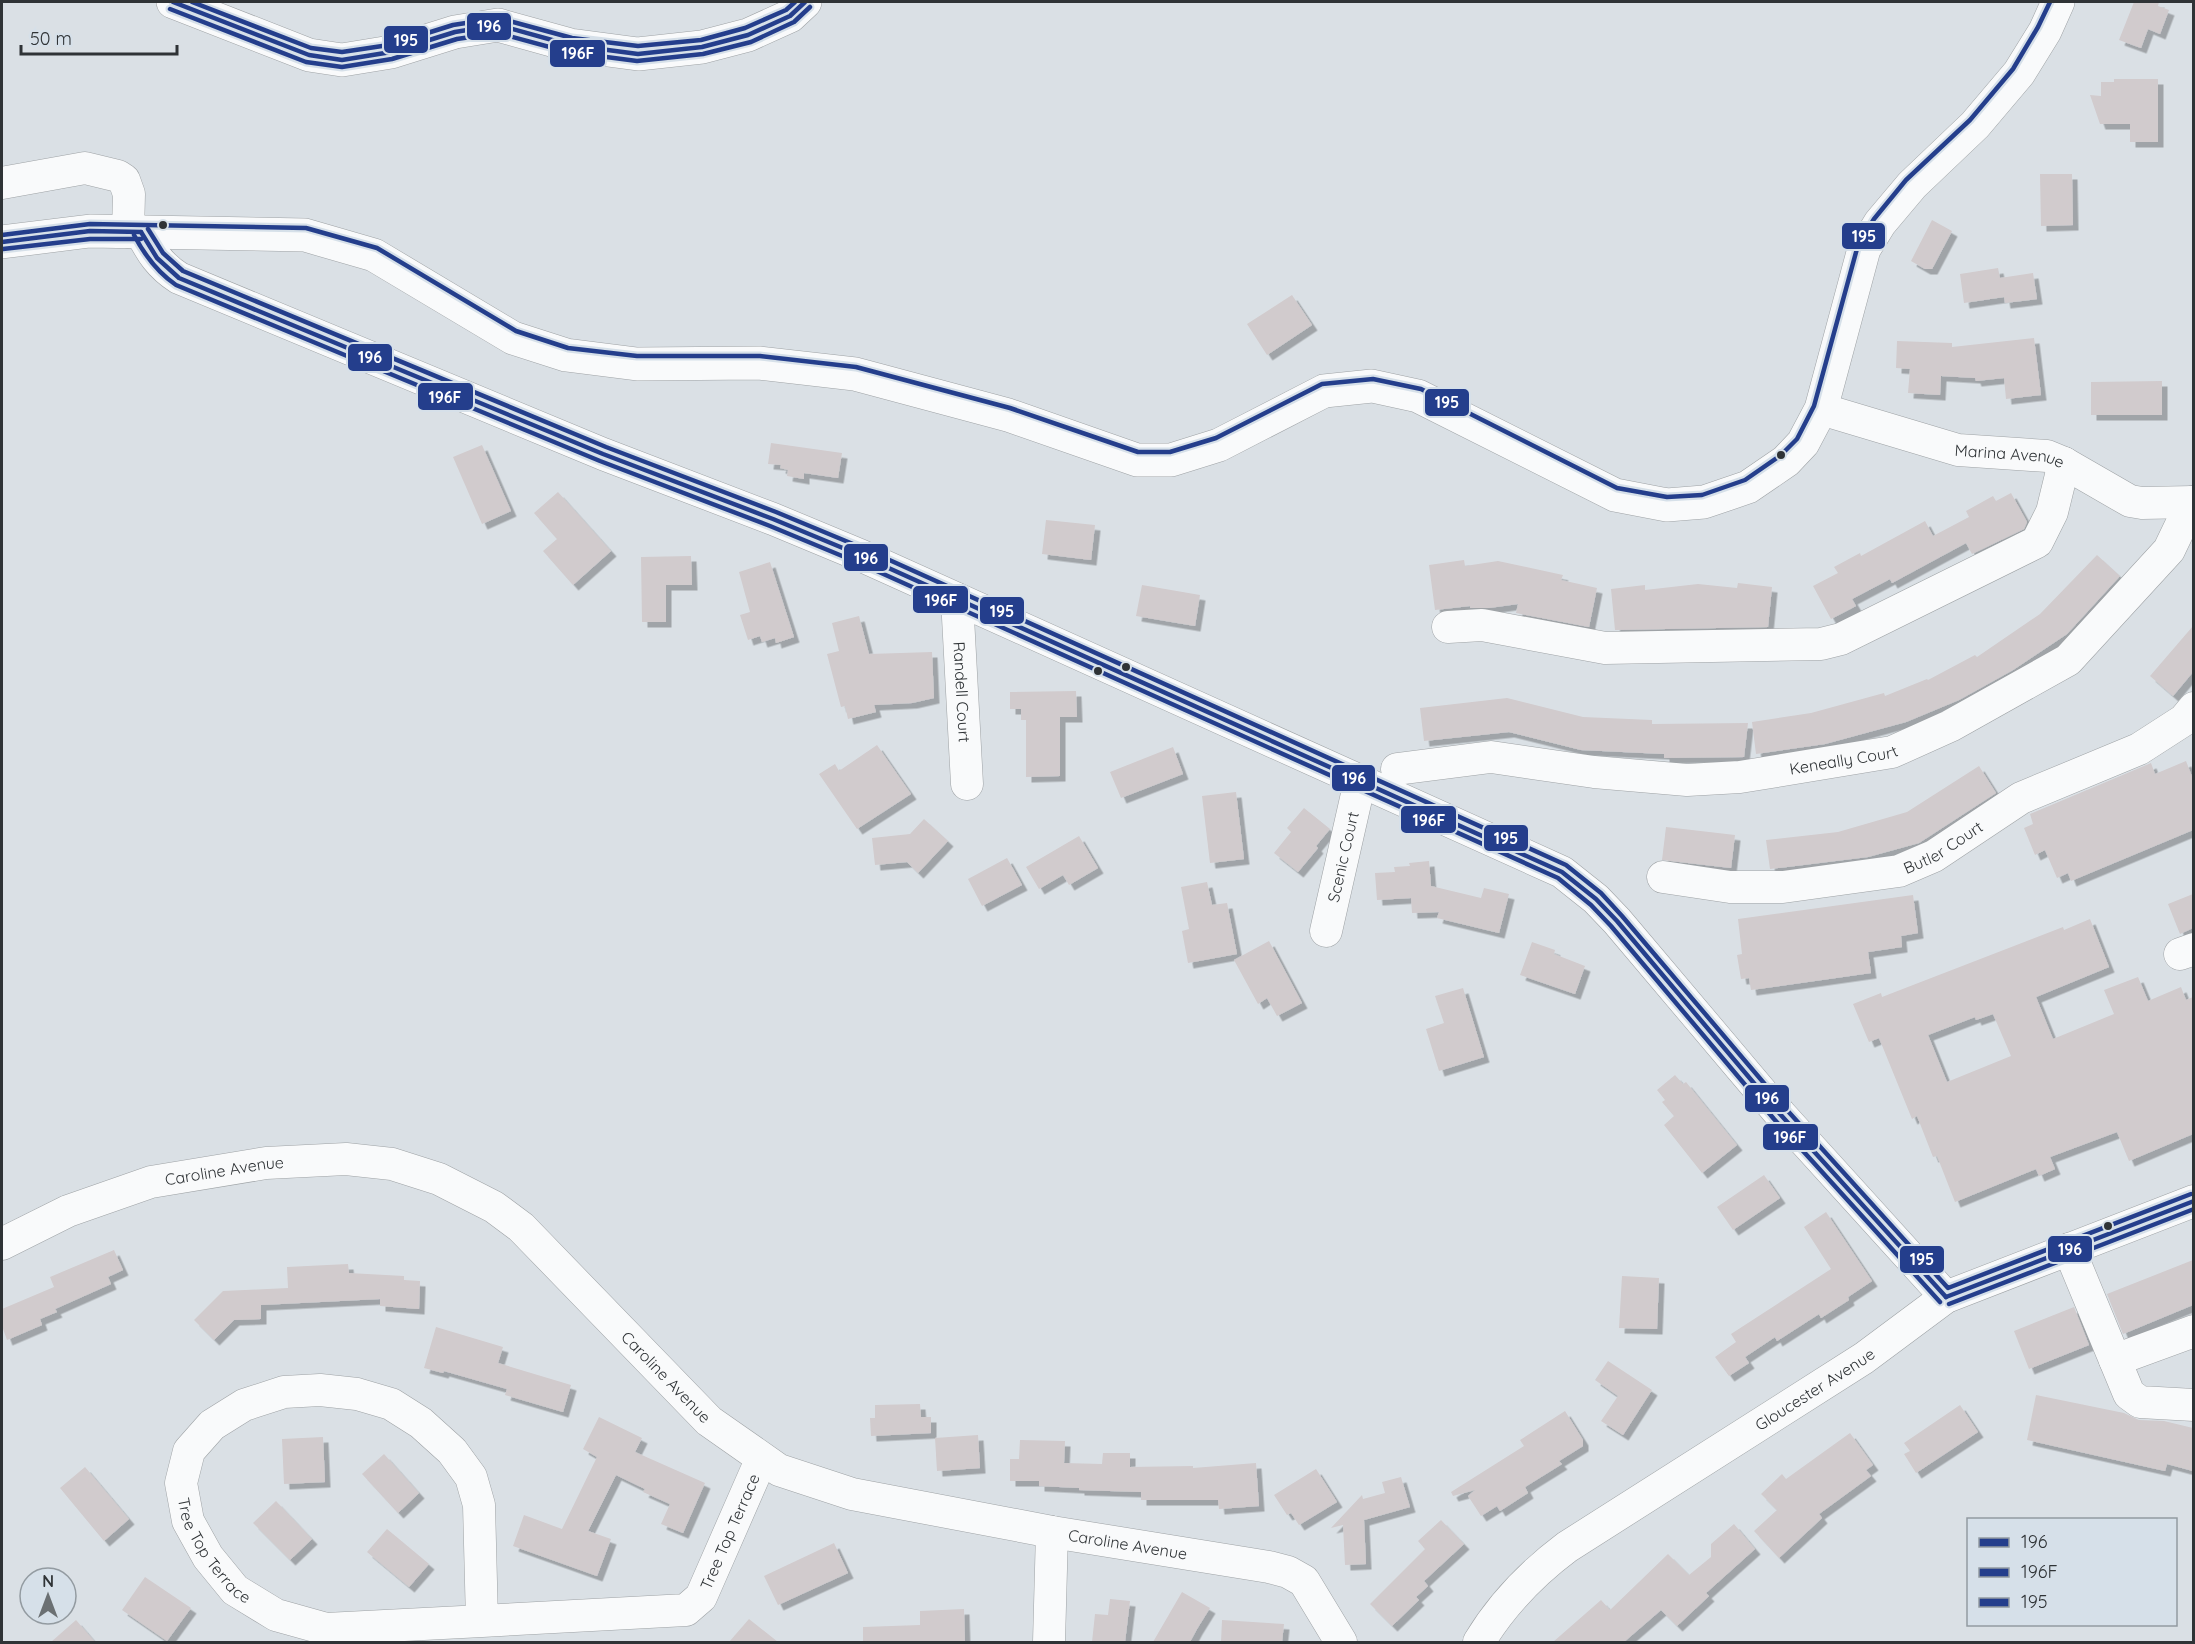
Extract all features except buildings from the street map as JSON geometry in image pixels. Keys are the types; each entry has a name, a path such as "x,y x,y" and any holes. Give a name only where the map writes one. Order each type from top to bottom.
{"main road":[{"path":"173,2 309,55 342,60 391,52 455,32 498,25 570,45 638,54 702,47 748,35 790,16 805,2"},
{"path":"2,242 90,231 305,235 374,255 513,338 566,355 637,364 759,363 855,374 1008,415 1137,460 1172,460 1219,445 1323,391 1372,386 1418,396 1615,495 1667,505 1704,502 1748,487 1786,461 1803,443 1821,410 1864,249 1880,223 1912,185 1975,126 2019,73 2058,2"}],"street":[{"path":"2,183 86,168 118,176 124,180 129,194 134,232 164,268 179,278 603,454 773,519 957,599 1562,872 1588,892 1617,921 1780,1114 1946,1297"},
{"name":"Marina Avenue","path":"1821,410 1958,450 2047,456 2064,463 2130,501 2142,503 2193,502"},
{"path":"1448,627 1482,625 1605,648 1821,644 1840,639 2037,542 2052,512 2064,463"},
{"name":"Keneally Court","path":"1397,769 1491,757 1594,772 1687,780 1740,777 1892,752 1950,726 2068,660 2169,550 2193,502"},
{"name":"Randell Court","path":"957,599 967,783"},
{"name":"Butler Court","path":"1663,878 1730,887 1782,887 1899,871 1934,856 2021,798 2139,749 2184,720 2193,708"},
{"name":"Scenic Court","path":"1326,931 1360,781"},
{"name":"Caroline Avenue","path":"2,1245 68,1211 150,1182 266,1164 346,1159 392,1164 439,1179 494,1207 521,1227 709,1421 761,1460 779,1470 852,1494 1052,1532 1288,1572 1304,1581 1341,1642"},
{"name":"Gloucester Avenue","path":"1479,1642 1504,1606 1521,1587 1541,1566 1566,1546 1864,1358 1946,1297 2193,1201"},
{"path":"2069,1250 2129,1394 2140,1402 2193,1405"},
{"path":"2115,1360 2193,1331"},
{"name":"Tree Top Terrace","path":"482,1621 479,1505 471,1477 452,1451 421,1423 391,1404 357,1394 321,1390 284,1392 244,1405 212,1425 189,1450 181,1483 188,1521 208,1557 235,1590 276,1615 326,1629 482,1621 686,1610 701,1597 761,1460"},
{"path":"1049,1642 1052,1532"}],"transit line":[{"name":"196","path":"173,2 309,55 342,60 391,52 455,32 498,25 570,45 638,54 702,47 748,35 790,16 805,2"},
{"name":"195","path":"192,2 311,48 342,52 389,45 453,25 498,18 572,38 638,46 701,40 745,28 786,10 795,2"},
{"name":"195","path":"2,235 90,224 306,228 377,248 516,331 568,348 637,356 760,356 856,367 1010,408 1138,452 1170,452 1216,438 1322,384 1373,379 1421,389 1617,488 1667,497 1702,495 1745,480 1781,455 1797,439 1814,406 1858,245 1874,219 1906,180 1970,120 2013,69 2050,2"},
{"name":"196F","path":"170,9 306,62 342,67 392,59 457,39 498,33 568,52 637,61 703,54 751,42 794,22 810,7"},
{"name":"195","path":"148,229 163,253 183,271 606,447 776,512 865,549 1566,865 1601,893 1622,916 1786,1109 1948,1288 2191,1194"},
{"name":"196","path":"2,242 90,231 141,232"},
{"name":"196","path":"141,232 157,258 179,278 603,454 773,519 862,556 1562,872 1596,899 1617,921 1780,1114 1946,1297"},
{"name":"196F","path":"134,235 152,263 176,285 600,461 770,526 859,563 1558,878 1591,905 1611,926 1774,1119 1940,1302"},
{"name":"196F","path":"3,249 90,239 141,239"},
{"name":"196","path":"1946,1297 2194,1201"},
{"name":"196F","path":"1949,1304 2194,1209"}]}
